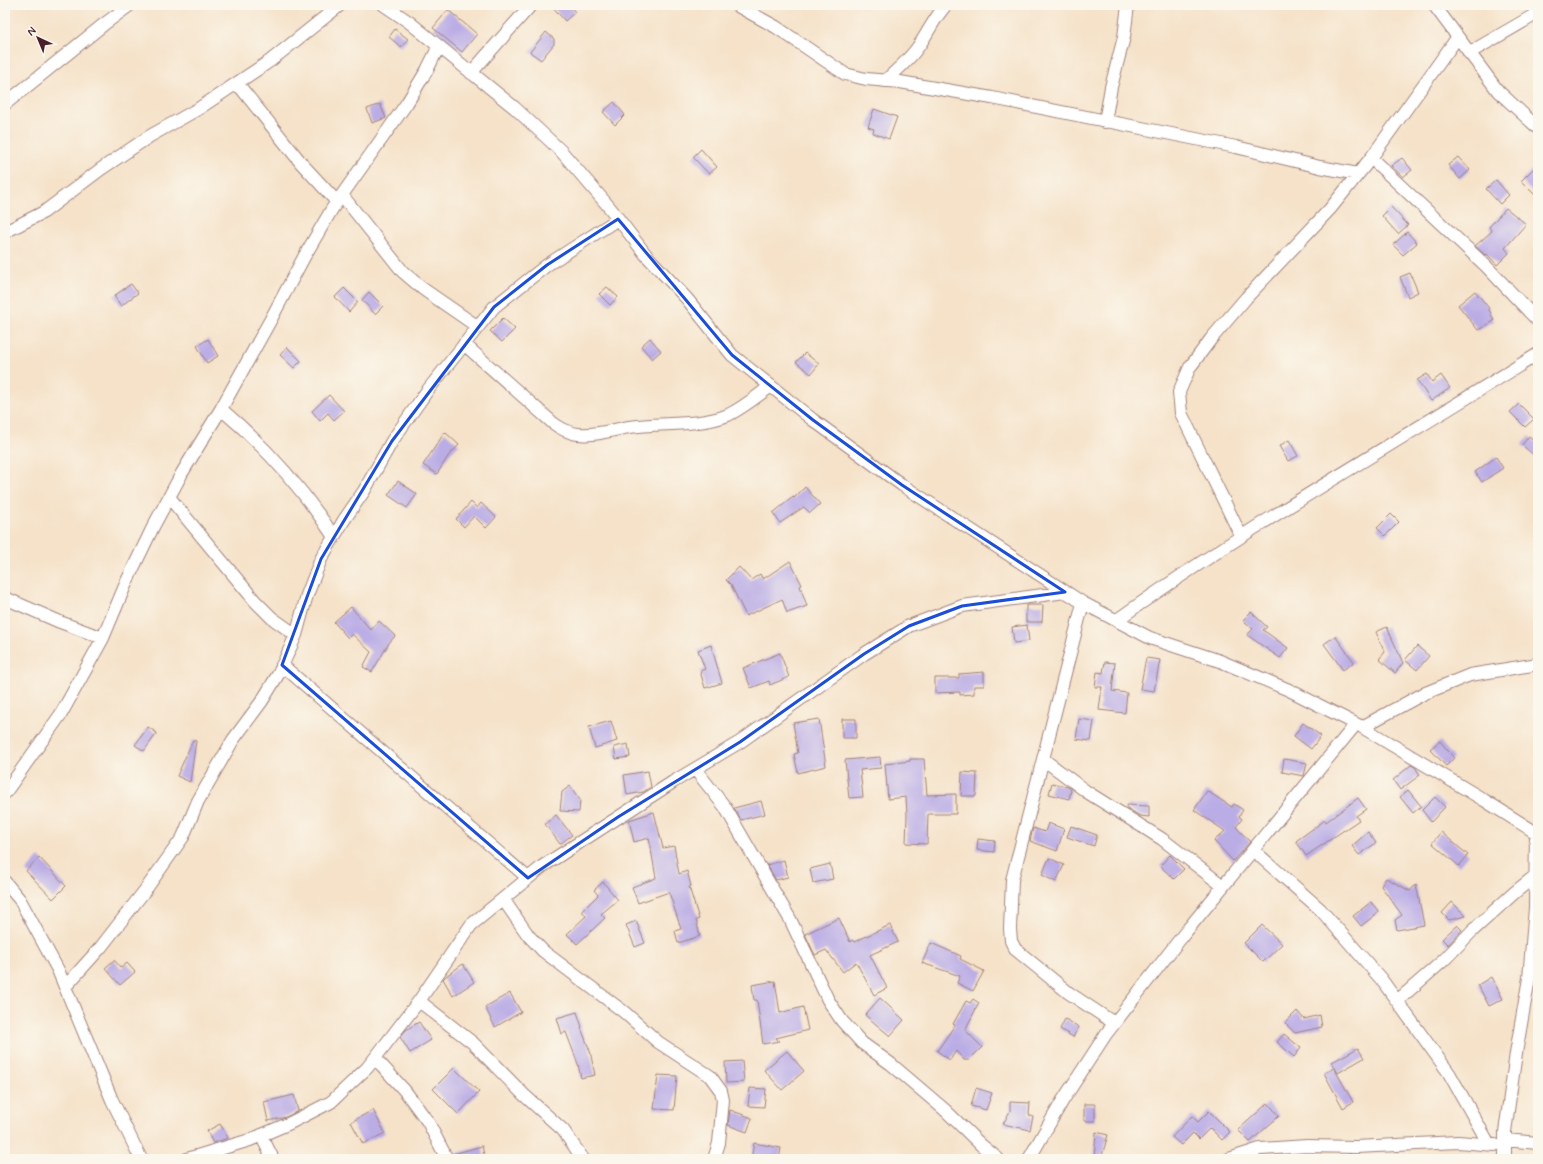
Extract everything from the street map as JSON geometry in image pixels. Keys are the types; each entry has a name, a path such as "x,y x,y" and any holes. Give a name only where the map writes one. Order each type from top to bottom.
{"street":[{"path":"5,104 130,5"},
{"path":"5,232 44,212 101,169 150,136 198,109 237,83 270,60 340,5"},
{"path":"384,5 409,22 515,108 561,151 646,255 687,299 732,355 813,420 902,485 1082,603 1150,638 1220,661 1289,690 1359,725 1484,800 1537,834 1535,908 1529,978 1516,1053 1504,1159"},
{"path":"471,73 531,5"},
{"path":"736,5 776,27 845,74 866,79 900,82 992,98 1105,122 1236,147 1320,167 1358,174"},
{"path":"885,81 904,64 918,47 937,15 946,5"},
{"path":"1105,122 1111,87 1124,37 1128,5"},
{"path":"1434,5 1468,53 1498,91 1538,128"},
{"path":"1468,53 1538,13"},
{"path":"1241,536 1181,413 1179,392 1190,367 1211,339 1278,264 1330,209 1370,158 1457,38"},
{"path":"5,793 61,714 103,638 127,581 169,496 221,409 304,257 339,199 407,103 427,70 439,46"},
{"path":"237,83 302,164 339,199 403,272 423,289 478,327"},
{"path":"1370,158 1481,261 1538,321"},
{"path":"65,987 101,947 146,889 183,837 198,801 233,740 262,701 282,665 296,635 307,595 321,560 344,520 364,491 392,441 427,391 494,307 547,265 618,219"},
{"path":"464,344 553,423 566,432 579,434 597,433 629,427 668,423 704,422 728,415 771,386"},
{"path":"1117,620 1173,580 1241,536 1333,478 1474,395 1538,354"},
{"path":"221,409 248,431 270,455 317,511 334,537"},
{"path":"169,496 255,601 272,618 296,635"},
{"path":"187,1159 261,1135 290,1123 331,1102 367,1068 375,1058 419,1001 471,925 543,866 740,742 858,658 909,626 962,606 1065,592"},
{"path":"5,598 60,622 103,638"},
{"path":"1082,603 1012,880 1010,929 1011,941 1015,949 1069,993 1114,1023"},
{"path":"1029,1159 1062,1100 1114,1023 1223,886 1359,725 1422,694 1470,675 1538,664"},
{"path":"282,665 528,878"},
{"path":"1043,759 1086,792 1162,839 1223,886"},
{"path":"695,769 724,807 751,852 790,919 828,1000 842,1021 862,1043 891,1064 939,1105 998,1159"},
{"path":"1253,850 1320,909 1381,979 1449,1073 1489,1144"},
{"path":"1397,1001 1444,960 1472,931 1535,876"},
{"path":"5,882 20,900 58,970 112,1100 141,1159"},
{"path":"503,899 528,935 543,951 624,1012 658,1042 710,1076 721,1091 723,1100 719,1143 714,1159"},
{"path":"419,1001 473,1043 524,1095 564,1130 583,1159"},
{"path":"375,1058 405,1091 428,1122 447,1159"},
{"path":"261,1135 273,1159"},
{"path":"1228,1159 1260,1149 1299,1146 1356,1147 1458,1142 1489,1144 1538,1143"}],"highlighted area":[{"path":"618,219 732,355 813,420 902,485 1065,592 962,606 909,626 864,654 740,742 618,817 528,878 282,665 321,559 334,537 392,441 494,307 547,265"}],"building":[{"path":"551,5 569,5 575,12 565,21"},
{"path":"448,10 477,34 462,52 433,28"},
{"path":"395,29 408,39 401,47 389,37"},
{"path":"546,32 554,39 554,44 541,60 530,52"},
{"path":"614,102 625,115 615,125 603,112"},
{"path":"380,104 386,118 372,123 367,109"},
{"path":"874,109 897,117 889,139 873,133 874,129 868,127"},
{"path":"701,149 717,167 709,174 693,157"},
{"path":"1458,157 1470,170 1460,179 1448,165"},
{"path":"1402,158 1412,170 1403,177 1391,166"},
{"path":"1538,164 1538,198 1521,181"},
{"path":"1496,180 1509,195 1500,204 1486,189"},
{"path":"1391,207 1408,225 1398,234 1382,216"},
{"path":"1506,208 1526,224 1505,248 1509,253 1497,265 1487,254 1485,255 1475,246 1492,231 1489,227"},
{"path":"1407,232 1417,243 1403,255 1393,245"},
{"path":"1410,273 1418,292 1408,297 1400,277"},
{"path":"131,284 138,293 121,306 114,296"},
{"path":"607,287 618,297 610,305 599,294"},
{"path":"344,288 358,302 349,312 335,297"},
{"path":"1475,291 1488,307 1494,321 1478,330 1458,305"},
{"path":"369,292 383,306 375,314 362,300"},
{"path":"503,318 515,329 502,342 490,331"},
{"path":"650,338 661,351 652,359 641,346"},
{"path":"208,339 218,356 207,363 197,346"},
{"path":"287,347 301,361 294,368 280,355"},
{"path":"805,353 819,364 811,374 796,362"},
{"path":"1427,374 1432,382 1441,375 1450,388 1431,401 1417,380"},
{"path":"329,395 344,411 334,420 328,413 320,421 312,411"},
{"path":"1519,404 1534,419 1525,427 1510,412"},
{"path":"445,432 459,445 449,455 437,474 423,465"},
{"path":"1529,436 1538,444 1538,459 1522,445"},
{"path":"1289,440 1298,456 1288,461 1279,446"},
{"path":"1496,457 1503,468 1482,482 1475,472"},
{"path":"398,481 417,494 407,508 388,495"},
{"path":"805,487 820,504 810,513 804,507 780,523 773,513 793,497 794,498"},
{"path":"471,502 477,508 481,503 496,517 486,528 474,516 464,527 456,519"},
{"path":"1391,514 1399,522 1385,536 1377,528"},
{"path":"790,561 802,585 800,586 807,606 787,613 782,599 746,616 731,585 726,580 739,567 751,580 760,574 763,579"},
{"path":"1026,605 1043,605 1042,622 1026,622"},
{"path":"351,607 371,630 379,621 395,636 389,643 372,672 363,667 371,652 352,634 348,638 334,622"},
{"path":"1251,612 1267,627 1263,630 1288,648 1280,658 1247,635 1253,629 1243,620"},
{"path":"1027,625 1029,641 1014,643 1012,627"},
{"path":"1387,627 1403,663 1395,673 1379,659 1385,652 1376,632"},
{"path":"1335,636 1354,662 1343,670 1324,644"},
{"path":"711,645 722,683 705,688 700,671 705,669 698,650"},
{"path":"1417,646 1429,656 1417,670 1405,660"},
{"path":"780,653 789,677 770,685 769,681 751,688 743,668"},
{"path":"1146,658 1160,660 1154,691 1140,689"},
{"path":"1105,662 1115,663 1112,691 1127,693 1125,713 1099,710 1102,687 1095,687 1097,672 1103,673"},
{"path":"984,672 984,686 974,686 974,694 960,695 960,692 935,693 935,678 959,678 959,674"},
{"path":"819,719 826,766 798,773 794,754 798,753 793,723"},
{"path":"842,719 856,719 856,738 842,738"},
{"path":"1079,719 1094,721 1091,741 1076,739"},
{"path":"611,721 617,741 595,748 589,727"},
{"path":"1303,723 1321,736 1311,749 1294,736"},
{"path":"148,727 157,733 144,751 135,745"},
{"path":"193,740 196,741 190,782 177,776"},
{"path":"1440,741 1454,758 1446,766 1430,749"},
{"path":"628,744 630,757 616,759 614,747"},
{"path":"880,757 881,768 860,770 863,797 849,798 845,760"},
{"path":"910,759 924,759 927,795 956,794 956,814 928,814 927,844 906,843 906,797 888,799 885,764 910,761"},
{"path":"1284,759 1307,763 1304,776 1282,772"},
{"path":"1411,765 1415,767 1420,775 1400,790 1393,780"},
{"path":"648,771 651,787 643,792 627,795 624,775"},
{"path":"962,772 977,773 976,796 961,796"},
{"path":"1052,783 1068,787 1071,790 1069,799 1049,794"},
{"path":"570,786 580,800 579,812 560,811 562,792"},
{"path":"1408,790 1421,806 1413,813 1400,797"},
{"path":"1207,791 1232,807 1234,804 1243,810 1239,816 1242,819 1236,827 1250,842 1233,861 1214,841 1225,831 1194,810"},
{"path":"1435,797 1445,807 1431,822 1422,810"},
{"path":"1358,798 1366,809 1356,816 1359,820 1306,856 1296,841 1325,820 1326,822"},
{"path":"761,801 765,814 741,820 734,808"},
{"path":"1127,805 1149,806 1149,817 1140,816 1127,808"},
{"path":"654,812 663,848 674,846 679,874 687,871 691,886 689,887 699,919 696,920 700,936 678,943 675,931 681,929 669,892 638,903 632,887 656,878 649,838 634,842 629,820"},
{"path":"556,815 572,835 560,844 545,824"},
{"path":"1048,823 1064,829 1057,851 1030,841 1033,828 1045,832"},
{"path":"1071,826 1097,835 1094,846 1067,837"},
{"path":"1368,832 1376,843 1359,855 1352,846"},
{"path":"1441,832 1468,855 1459,866 1432,843"},
{"path":"978,839 995,841 994,852 977,850"},
{"path":"1170,855 1184,869 1174,879 1160,866"},
{"path":"39,857 66,886 53,899 26,871"},
{"path":"1049,858 1064,865 1056,882 1042,875"},
{"path":"784,860 788,877 776,880 767,865"},
{"path":"830,864 833,879 813,883 810,869"},
{"path":"1386,878 1410,891 1416,884 1424,925 1397,930 1395,920 1402,915 1381,886"},
{"path":"603,882 618,900 601,914 605,918 577,944 567,934 586,916 582,911 598,895 594,890"},
{"path":"1371,902 1379,912 1361,926 1353,916"},
{"path":"1452,902 1466,916 1449,920 1442,913"},
{"path":"839,918 850,942 852,940 854,942 890,925 898,942 870,955 887,988 874,995 856,962 843,972 826,950 815,955 805,934"},
{"path":"636,921 645,943 635,947 626,925"},
{"path":"1262,925 1282,944 1263,962 1244,943"},
{"path":"1457,925 1462,930 1448,945 1442,939"},
{"path":"931,943 961,956 960,959 984,971 973,991 957,983 960,976 922,963"},
{"path":"114,960 121,968 127,963 135,972 120,985 105,968"},
{"path":"463,964 474,982 453,996 443,979"},
{"path":"1491,977 1503,999 1489,1006 1478,985"},
{"path":"775,981 780,1013 803,1007 808,1030 776,1038 779,1041 763,1044 757,1000 754,1000 752,985"},
{"path":"510,993 521,1012 495,1027 485,1007"},
{"path":"880,998 904,1020 890,1036 865,1015"},
{"path":"973,999 979,1003 965,1030 982,1047 969,1060 964,1060 956,1051 950,1060 937,1051 955,1025 953,1024 966,1001 970,1003"},
{"path":"1297,1011 1304,1019 1320,1015 1322,1027 1295,1033 1285,1023"},
{"path":"577,1012 582,1027 581,1028 590,1051 595,1075 581,1078 578,1064 566,1032 562,1034 557,1018"},
{"path":"1065,1019 1079,1027 1073,1037 1060,1029"},
{"path":"419,1022 431,1040 410,1053 400,1037 406,1030"},
{"path":"1284,1034 1301,1048 1294,1057 1277,1042"},
{"path":"1358,1048 1364,1058 1338,1073 1332,1062"},
{"path":"787,1051 804,1071 782,1090 764,1070"},
{"path":"742,1061 744,1082 726,1083 725,1062"},
{"path":"454,1068 479,1092 458,1114 433,1089"},
{"path":"1334,1068 1353,1102 1343,1108 1324,1073"},
{"path":"658,1075 677,1076 674,1110 654,1109"},
{"path":"750,1088 766,1089 764,1107 748,1106"},
{"path":"976,1088 992,1093 986,1110 971,1106"},
{"path":"294,1095 298,1111 286,1117 268,1121 264,1102"},
{"path":"1010,1102 1030,1103 1029,1115 1033,1117 1030,1130 1003,1124 1010,1111"},
{"path":"1268,1103 1279,1116 1250,1142 1238,1130"},
{"path":"1084,1104 1095,1104 1095,1121 1084,1121"},
{"path":"373,1110 385,1133 363,1144 351,1122"},
{"path":"730,1110 752,1118 747,1132 728,1125"},
{"path":"1209,1111 1230,1132 1222,1140 1210,1128 1199,1139 1193,1133 1181,1145 1172,1137 1192,1116 1198,1122"},
{"path":"220,1124 228,1138 213,1143 207,1131"},
{"path":"1096,1132 1108,1135 1101,1159 1094,1159"},
{"path":"754,1143 781,1148 779,1159 751,1159"},
{"path":"482,1146 485,1159 454,1159 453,1154"}]}
